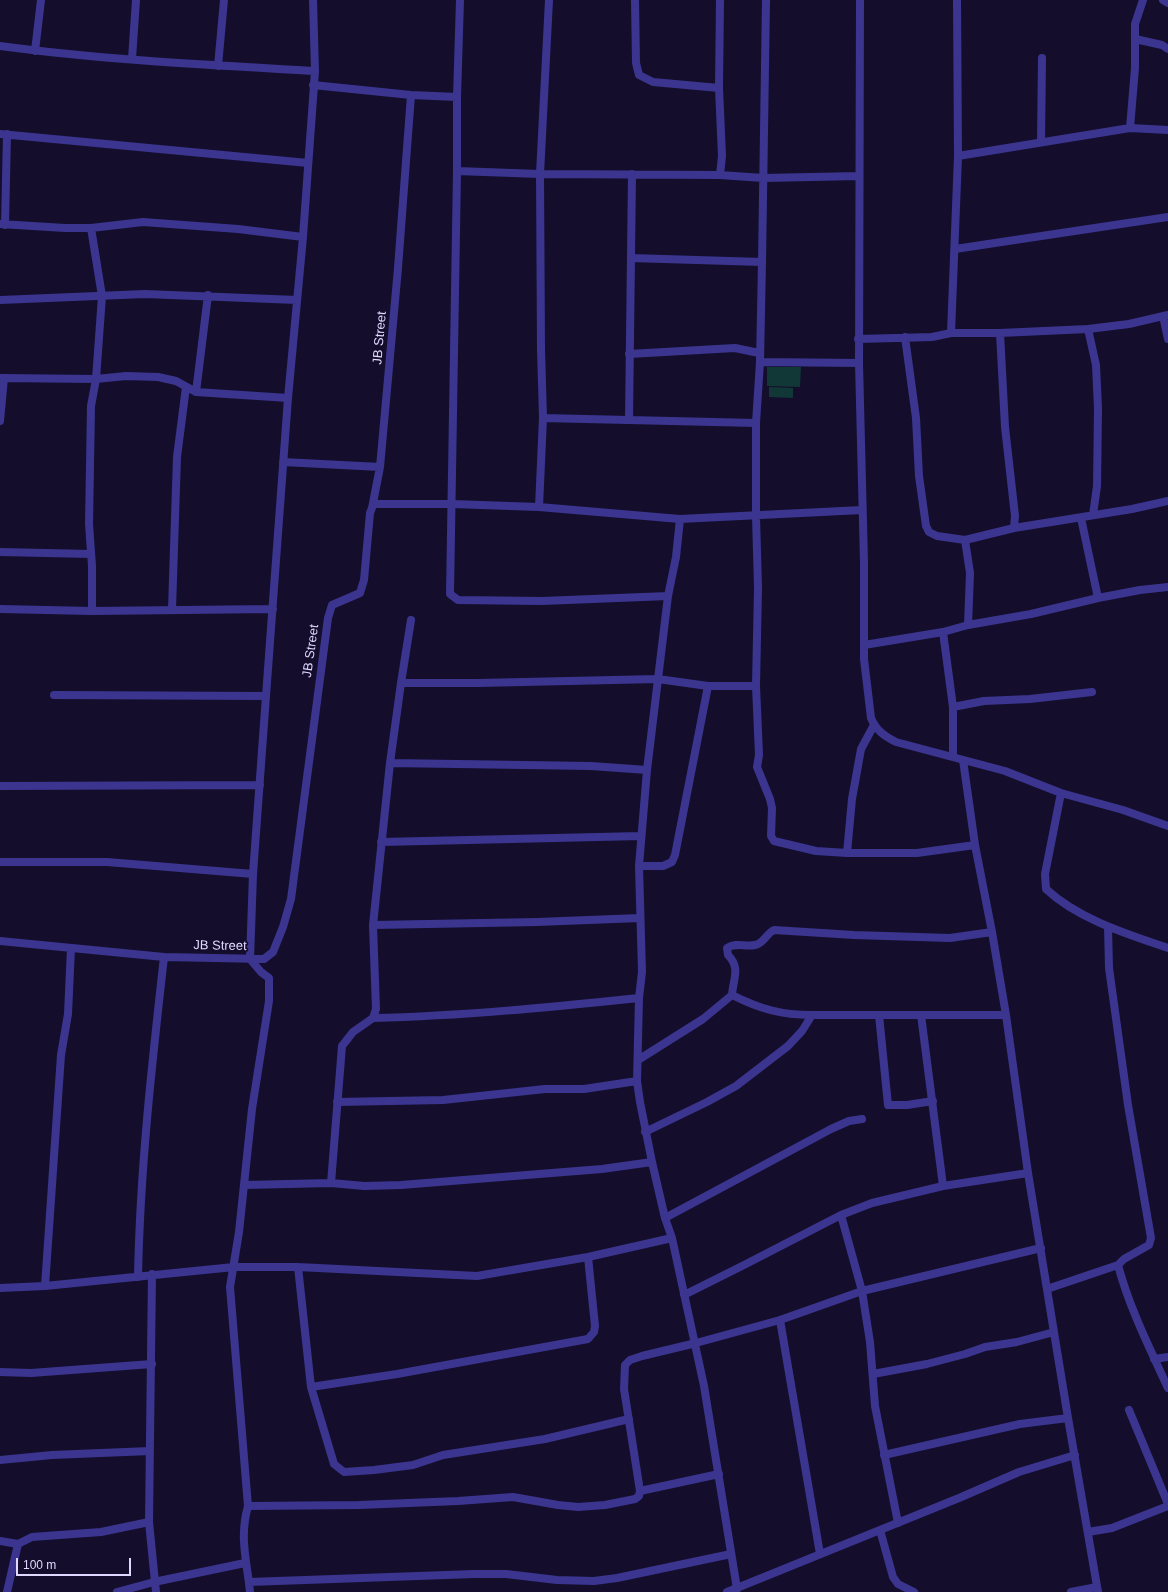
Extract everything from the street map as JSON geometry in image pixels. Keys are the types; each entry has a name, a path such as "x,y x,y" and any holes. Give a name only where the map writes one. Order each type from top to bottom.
{"street":[{"path":"35,51 41,0"},
{"path":"132,59 136,0"},
{"path":"218,66 224,0"},
{"path":"250,1592 245,1563 243,1533 244,1521 248,1506 230,1287 245,1185 252,1109 270,1001 269,978 261,972 250,959 253,874 283,462 298,300 315,71 313,0"},
{"path":"460,0 457,98 450,594 458,600 542,601 668,596"},
{"path":"539,507 543,418 540,174 549,0"},
{"path":"634,0 636,63 639,75 653,82 719,88"},
{"path":"720,0 719,88 722,156 720,175"},
{"path":"766,0 760,362 756,423 758,588 756,686 759,755 757,767 770,799 772,808 772,839 774,841 816,851 847,853 917,852 975,844"},
{"path":"860,0 858,339 864,645 868,708 874,725 883,735 896,742 1005,771 1061,793 1123,810 1168,826"},
{"path":"951,333 958,156 957,0"},
{"path":"1130,128 1135,68 1135,24 1143,0"},
{"path":"1163,0 1168,3"},
{"path":"1135,39 1162,45 1168,49"},
{"path":"0,46 35,51 180,64 315,71"},
{"path":"1041,142 1042,58"},
{"path":"313,85 457,98"},
{"name":"JB Street","path":"0,941 164,957 264,959 273,952 291,899 328,618 332,605 360,593 364,580 370,513 380,467 398,268 411,95"},
{"path":"958,156 1130,128 1168,130"},
{"path":"303,237 238,229 143,222 91,228 2,225 4,134 308,163"},
{"path":"457,171 540,174 720,175 763,178 859,176"},
{"path":"630,420 629,354 632,174"},
{"path":"955,249 1168,218"},
{"path":"91,228 102,296 96,379 91,406 89,524 92,611"},
{"path":"631,258 762,262"},
{"path":"0,300 145,294 208,295 298,300"},
{"path":"196,392 208,295"},
{"path":"858,339 932,337 951,333 1000,333 1088,329 1129,324 1166,315 1168,339"},
{"path":"1088,329 1096,365 1098,401 1097,486 1093,515"},
{"path":"1000,333 1005,427 1015,516 1014,528"},
{"path":"905,337 916,418 919,476 926,526 929,532 937,536 965,540 1014,528 1081,518 1168,501"},
{"path":"629,354 735,348 759,353"},
{"path":"760,362 859,364"},
{"path":"0,421 2,378 96,379 126,376 158,376 176,381 196,392 288,398"},
{"path":"172,609 177,457 186,387"},
{"path":"543,418 756,423"},
{"path":"283,462 380,467"},
{"path":"373,504 452,504 539,507 680,519 862,510"},
{"path":"1081,518 1098,598"},
{"path":"680,519 676,557 668,596 647,770 641,836 639,866 642,972 639,998 637,1081 645,1132 665,1218 672,1238 696,1343 737,1589"},
{"path":"965,540 970,573 968,625"},
{"path":"0,552 91,554"},
{"path":"864,645 943,632 968,625 1031,614 1098,598 1140,590 1168,587"},
{"path":"0,609 92,611 272,608"},
{"path":"374,1018 376,1009 373,925 390,763 411,620"},
{"path":"943,632 953,707 953,757"},
{"path":"401,683 658,679 708,686 756,686"},
{"path":"639,866 663,866 672,862 675,855 708,686"},
{"path":"953,707 984,701 1030,699 1092,692"},
{"path":"54,695 266,696"},
{"path":"847,853 852,799 860,749 874,725"},
{"path":"963,760 975,844 1006,1015 1028,1173 1074,1456 1098,1589 1071,1592"},
{"path":"390,763 591,766 647,770"},
{"path":"0,786 260,785"},
{"path":"1061,793 1045,874 1046,889 1056,899 1108,927 1168,948"},
{"path":"381,842 641,836"},
{"path":"0,862 107,862 253,874"},
{"path":"373,925 537,922 640,918"},
{"path":"1047,1289 1118,1265 1124,1259 1149,1245 1151,1238 1128,1105 1109,968 1108,927"},
{"path":"638,1060 703,1019 732,995 736,970 733,960 728,955 727,948 732,944 755,945 761,942 768,933 774,930 854,935 950,938 992,932"},
{"path":"45,1286 61,1056 68,1014 71,948"},
{"path":"138,1276 139,1214 146,1129 164,957"},
{"path":"732,995 754,1006 774,1012 793,1015 1006,1015"},
{"path":"331,1183 342,1046 353,1032 374,1018 434,1017 639,998"},
{"path":"645,1132 736,1086 788,1046 802,1031 812,1015"},
{"path":"879,1015 888,1105 907,1105 933,1101"},
{"path":"921,1015 943,1186"},
{"path":"337,1102 443,1100 545,1089 584,1089 637,1081"},
{"path":"665,1218 831,1129 849,1121 862,1119"},
{"path":"245,1185 331,1183 364,1186 401,1185 602,1169 652,1162"},
{"path":"684,1295 841,1215 872,1203 943,1186 1028,1173"},
{"path":"841,1215 862,1291 870,1342 875,1406 898,1523"},
{"path":"0,1288 45,1286 234,1266 298,1267 477,1276 588,1257 672,1238"},
{"path":"248,1506 359,1506 513,1497 578,1507 605,1505 635,1499 639,1496 640,1491 624,1389 625,1365 630,1360 780,1320 862,1291 1041,1248"},
{"path":"311,1387 396,1374 588,1339 594,1332 595,1326 588,1257"},
{"path":"1118,1265 1154,1359 1168,1388"},
{"path":"298,1267 311,1387 334,1464 344,1472 413,1465 443,1455 545,1439 629,1419"},
{"path":"152,1274 149,1522 156,1592"},
{"path":"780,1320 820,1554"},
{"path":"873,1374 927,1364 985,1347 1017,1342 1054,1332"},
{"path":"1154,1359 1168,1357"},
{"path":"0,1372 31,1373 152,1364"},
{"path":"1088,1532 1112,1528 1168,1505 1129,1410"},
{"path":"884,1456 1020,1424 1068,1418"},
{"path":"0,1460 150,1451"},
{"path":"727,1592 1019,1472 1074,1456"},
{"path":"640,1491 719,1474"},
{"path":"0,1541 18,1544 32,1537 101,1532 149,1522"},
{"path":"880,1530 893,1577 898,1584 914,1592"},
{"path":"7,1592 18,1544"},
{"path":"249,1582 474,1574 506,1574 557,1580 594,1581 617,1578 731,1554"},
{"path":"117,1592 154,1582 245,1563"}],"green space":[{"path":"767,367 801,367 800,387 767,386"},
{"path":"769,387 793,388 793,398 769,397"}]}
